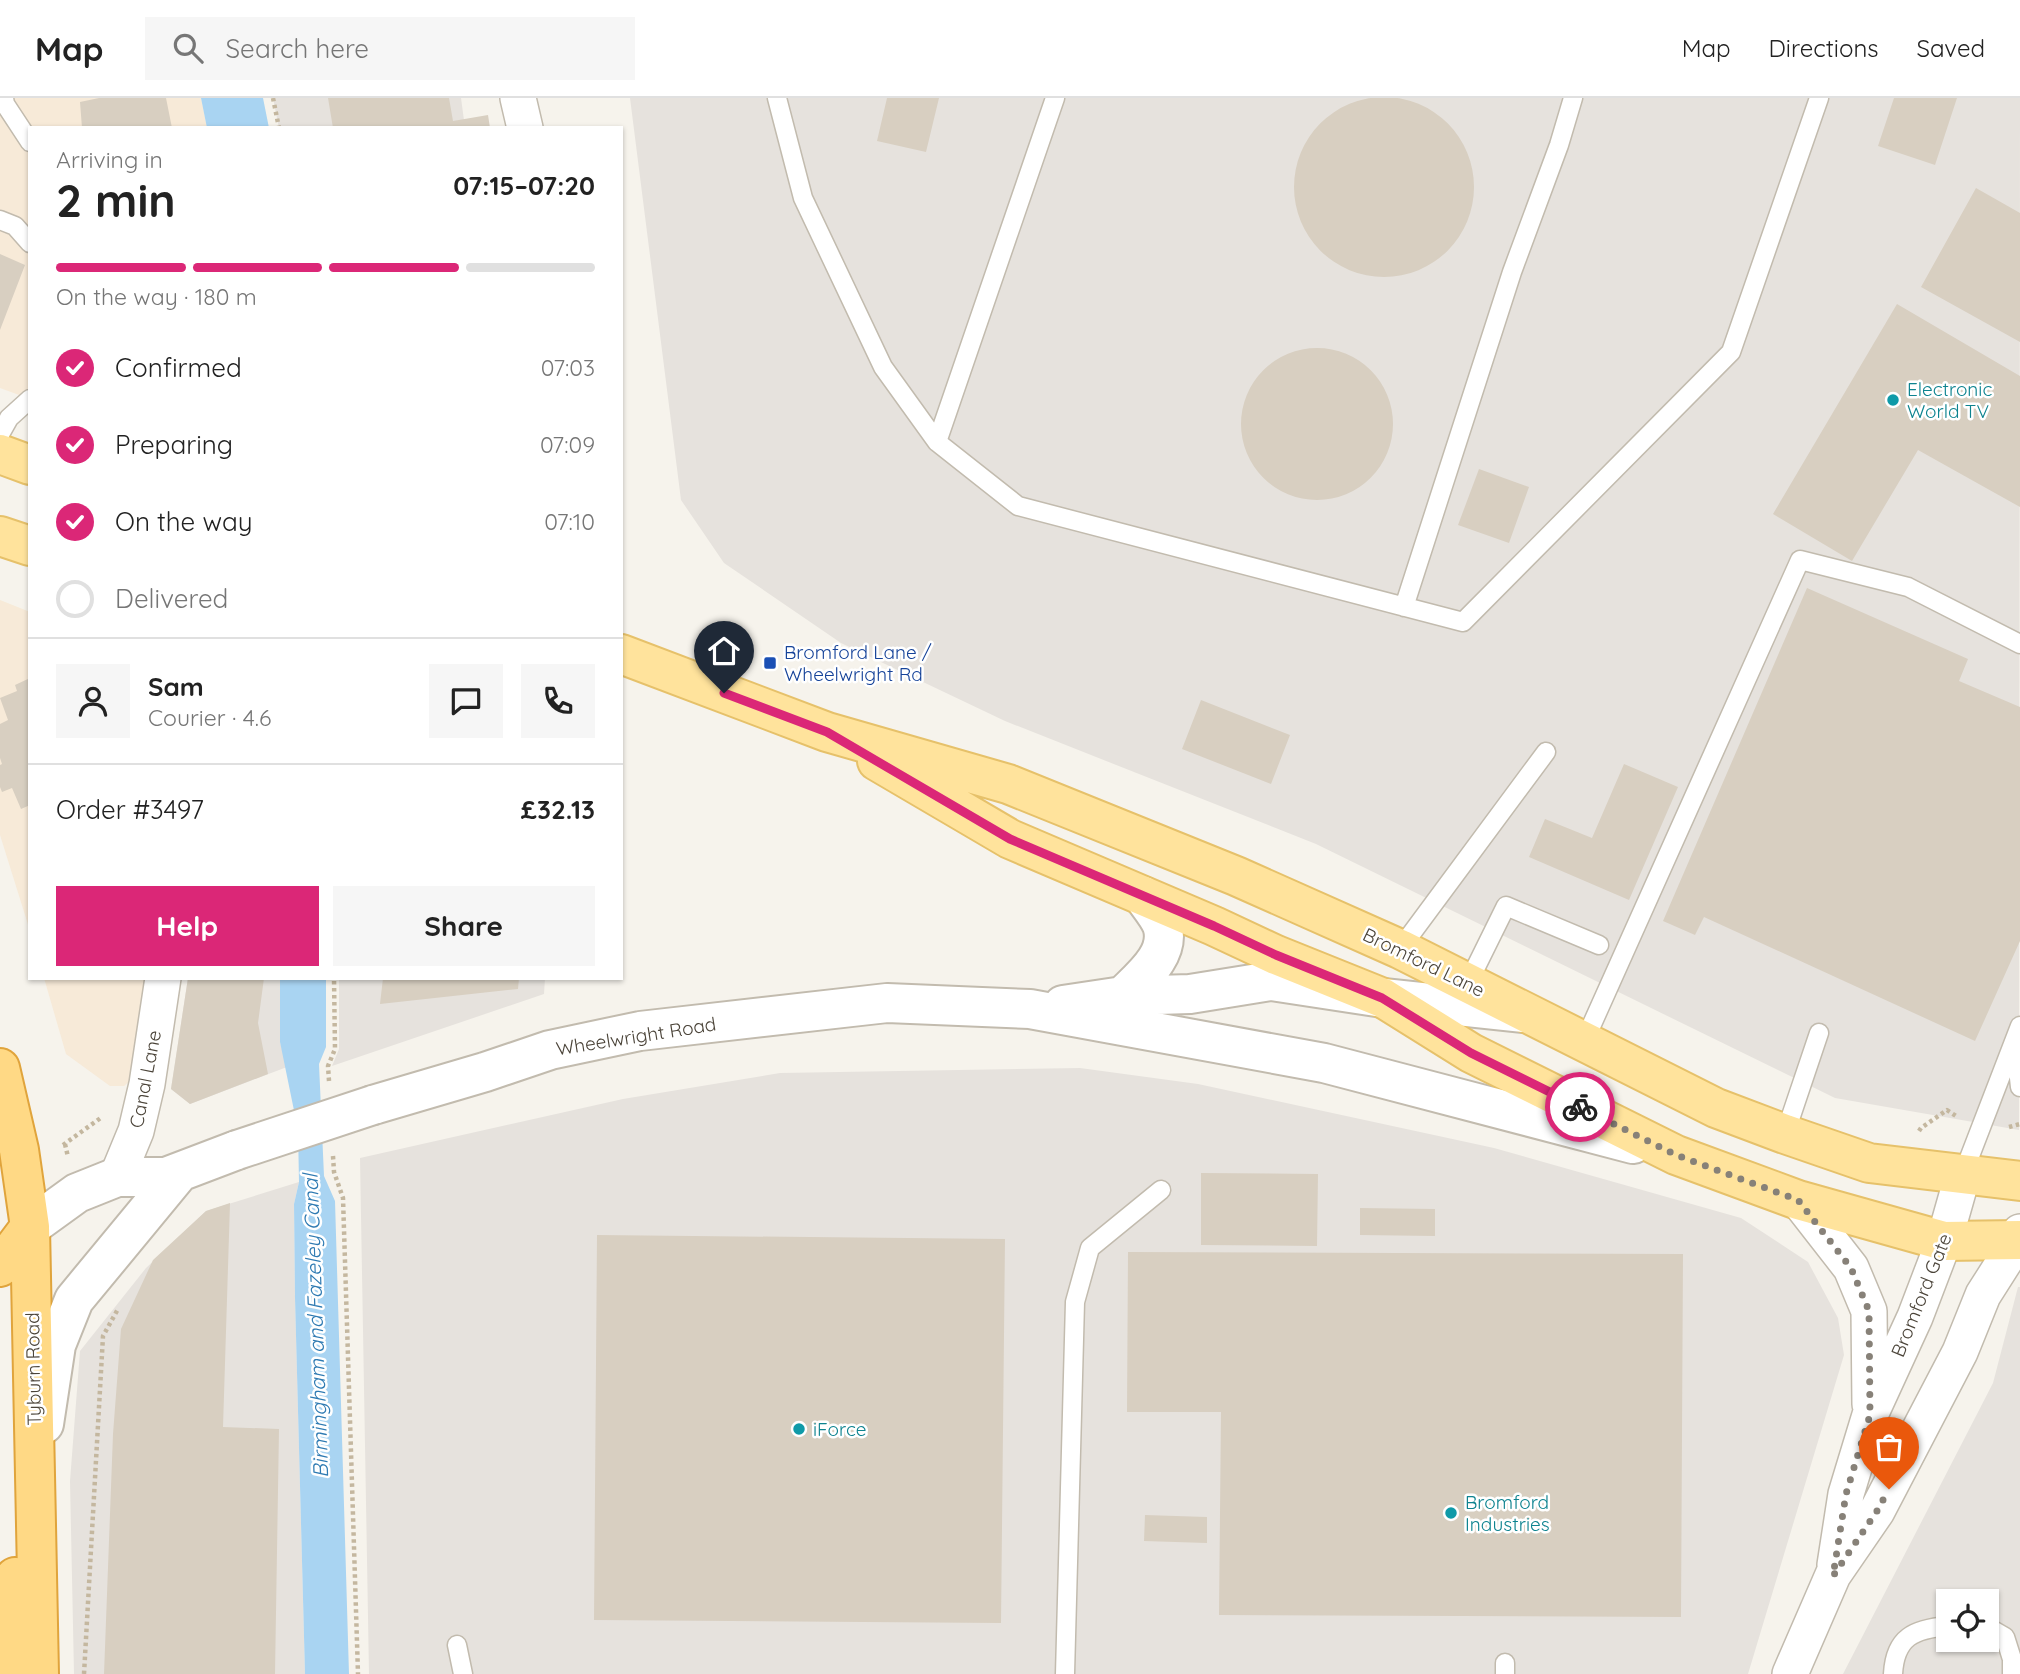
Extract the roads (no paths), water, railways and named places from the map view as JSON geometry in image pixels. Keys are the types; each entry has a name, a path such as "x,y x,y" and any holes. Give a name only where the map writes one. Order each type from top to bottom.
{"highway":[{"name":"Tyburn Road","path":"0,1068 19,1150 30,1227 39,1674"},
{"path":"0,1267 30,1227"},
{"path":"9,1674 15,1577 36,1479"}],"main road":[{"path":"0,454 28,464"},
{"path":"0,536 28,545"},
{"name":"Bromford Lane","path":"623,655 827,732 1008,784 1236,876 1400,948 1716,1108 1785,1134 1869,1163 2020,1181"},
{"name":"Bromford Lane","path":"827,732 1010,839 1276,955 1382,998 1471,1053 1676,1155 1798,1200 1944,1241 2019,1237"}],"street":[{"path":"518,98 525,126"},
{"path":"1123,996 1150,968 1163,947 1162,925 1143,896"},
{"name":"Canal Lane","path":"117,1177 136,1131 147,1084 163,980"},
{"path":"1030,1009 1123,996 1190,994 1271,981 1382,998 1528,1013"},
{"name":"Wheelwright Road","path":"30,1227 77,1193 117,1177 166,1177 178,1174 237,1150 373,1105 485,1073 550,1050 640,1031 887,1003 1030,1009"},
{"path":"1030,1009 1324,1063 1676,1155"},
{"name":"Wheelwright Road","path":"36,1479 56,1345 74,1300 178,1174"},
{"name":"Bromford Gate","path":"1833,1576 1846,1494 1870,1415 1915,1317 1944,1241 1963,1174"},
{"path":"1798,1200 1851,1268 1869,1311 1870,1415"},
{"name":"Bromford Gate","path":"1790,1674 1833,1576 1877,1511 1960,1352 1983,1295 2019,1237"}],"lane":[{"path":"4,98 5,104 28,139"},
{"path":"777,98 803,198 883,367 937,442 1018,506 1463,622 1731,352 1819,98"},
{"path":"937,442 1055,98"},
{"path":"1404,607 1511,272 1559,145 1573,98"},
{"path":"0,220 15,226 28,241"},
{"path":"0,434 9,418 28,401"},
{"path":"1584,1042 1800,559 1908,587 2020,644"},
{"path":"1400,948 1546,752"},
{"path":"1468,983 1506,906 1599,946"},
{"path":"2018,1032 2020,1087"},
{"path":"1963,1174 2018,1032"},
{"path":"1785,1134 1819,1033"},
{"path":"1065,1674 1076,1302 1090,1248 1161,1190"},
{"path":"1893,1674 1894,1661 1902,1642 1916,1632 1936,1628"},
{"path":"1999,1634 2005,1637 2012,1659 2012,1674"},
{"path":"457,1645 463,1674"}],"water":[{"path":"201,98 263,98 269,126 207,126"},
{"name":"Birmingham and Fazeley Canal","path":"280,980 326,980 326,1047 319,1064 324,1176 335,1201 349,1674 305,1674 295,1298 294,1204 299,1182 298,1130 280,1042"}],"place":[{"name":"Electronic World TV","path":"1893,400"},
{"name":"Bromford Lane / Wheelwright Rd","path":"770,663"},
{"name":"iForce","path":"799,1429"},
{"name":"Bromford Industries","path":"1451,1513"}]}
